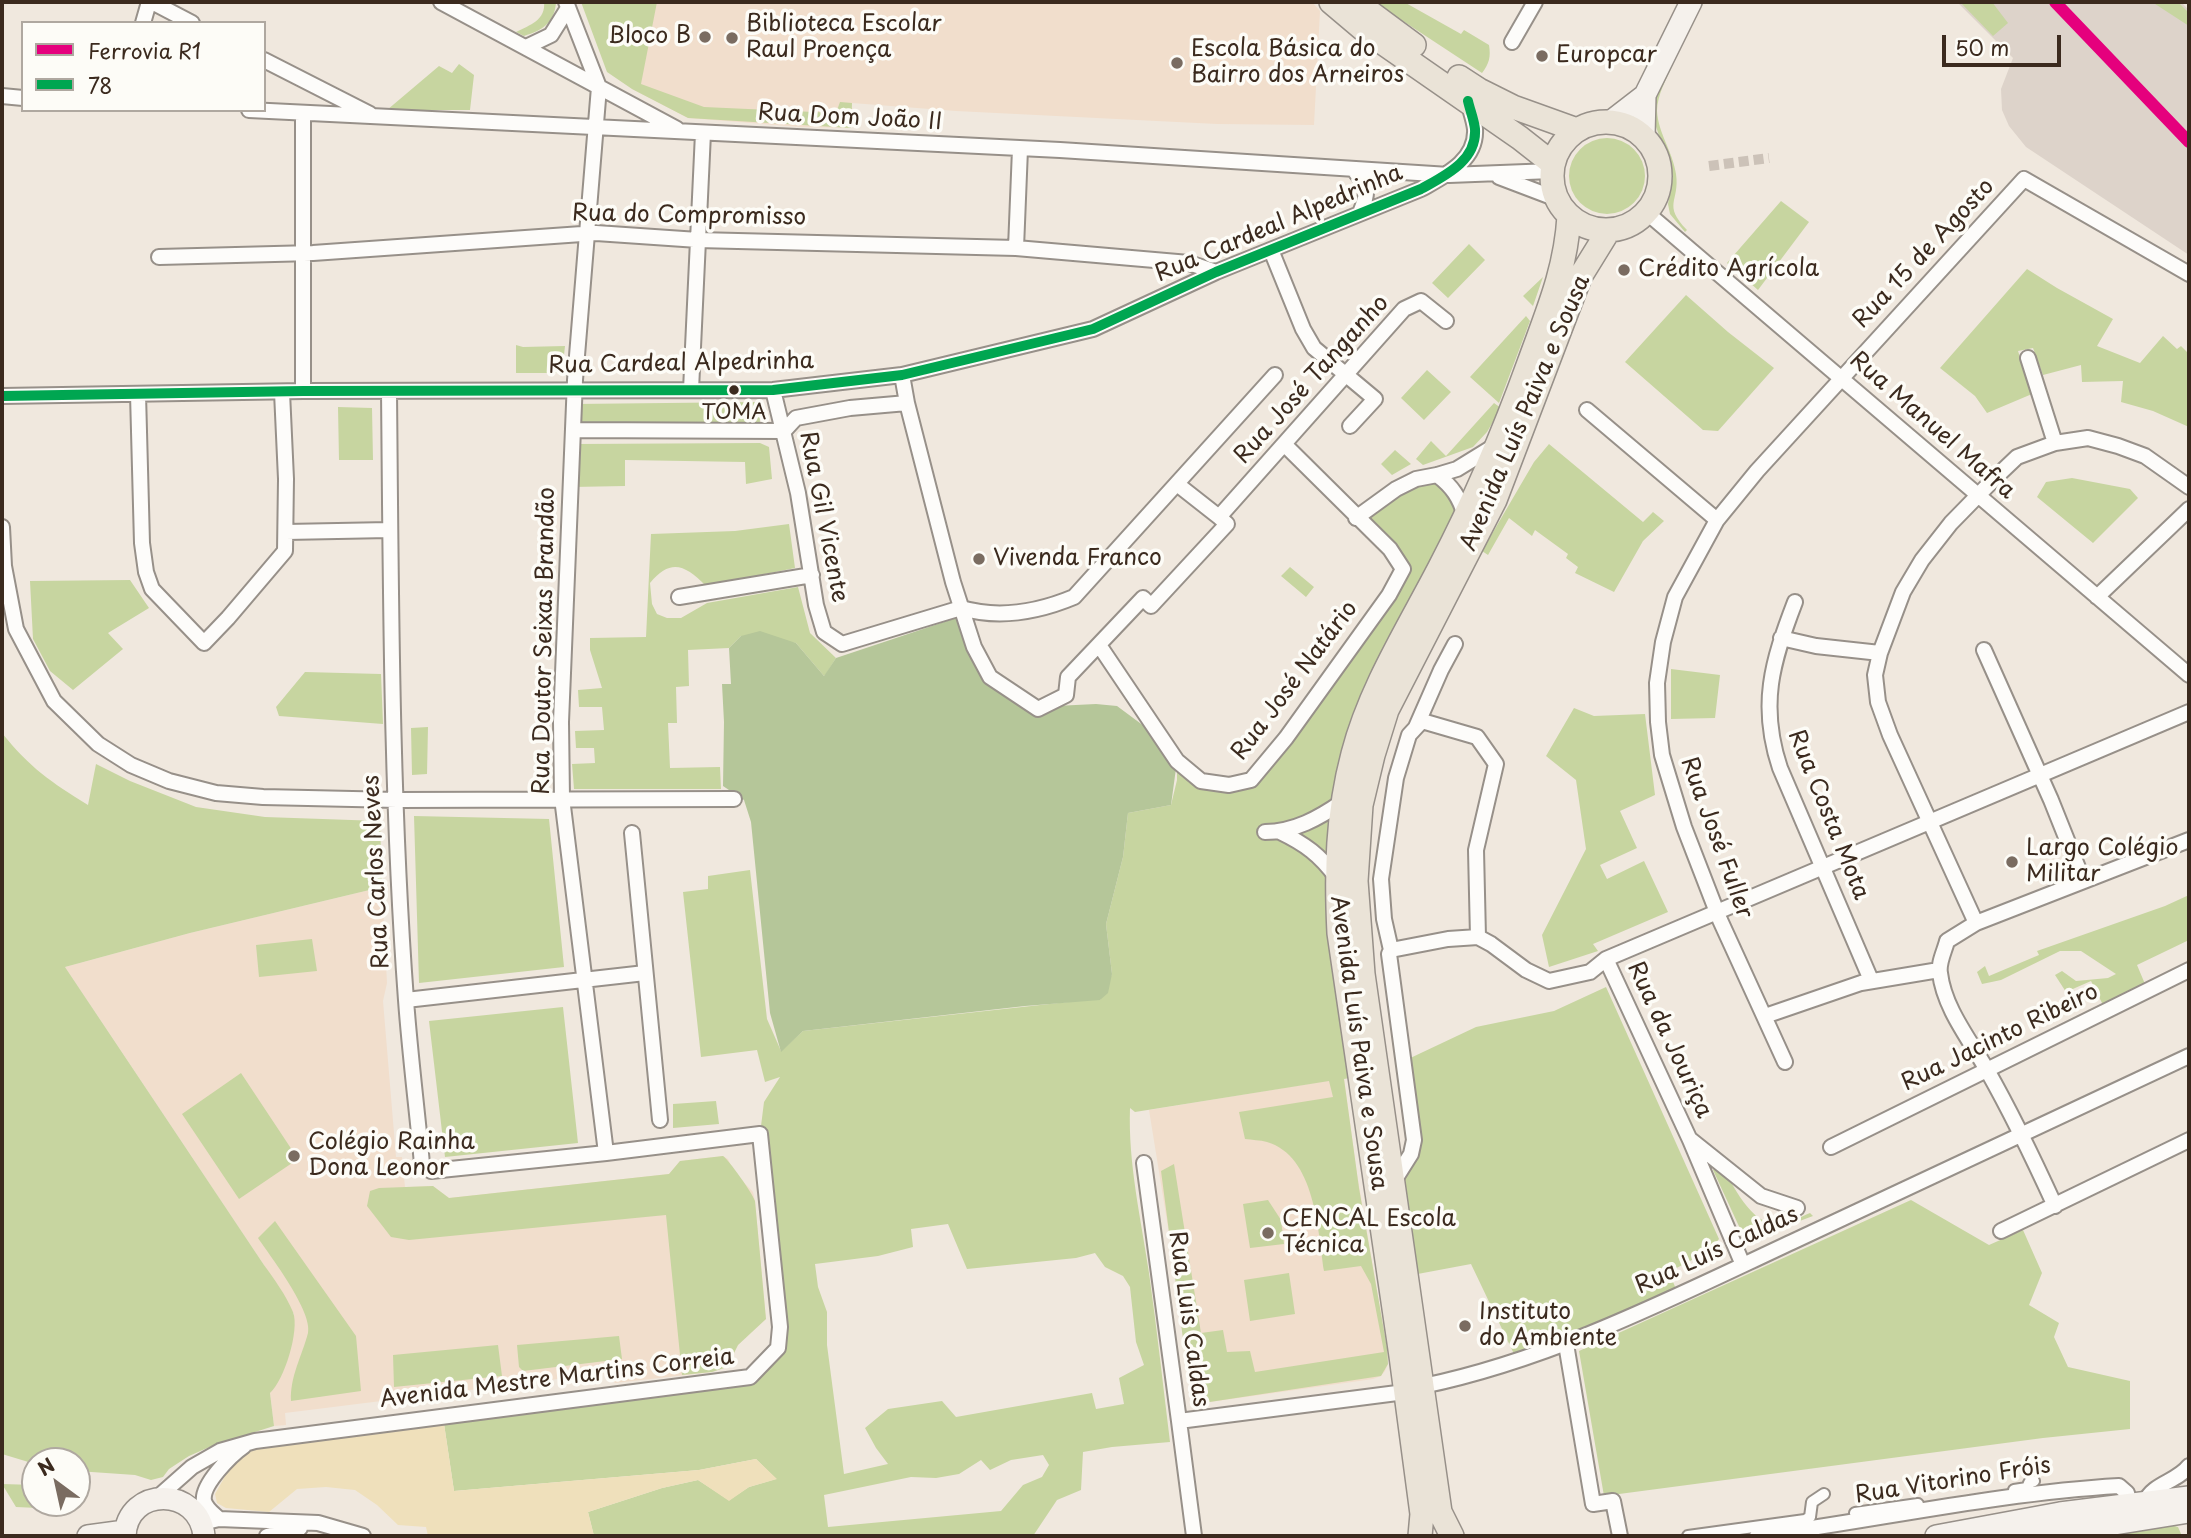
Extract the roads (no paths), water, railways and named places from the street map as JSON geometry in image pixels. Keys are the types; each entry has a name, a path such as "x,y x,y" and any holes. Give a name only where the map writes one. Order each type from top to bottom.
{"main road":[{"path":"1331,2 1363,29 1468,101 1552,168 1563,208 1584,225 1609,230 1629,225 1646,212 1657,195 1660,175 1656,154 1644,137 1627,126 1610,122 1596,123 1577,130 1562,145 1552,168"},
{"path":"1356,2 1479,90 1513,107 1577,130"},
{"path":"1644,137 1645,95 1691,2"},
{"path":"1610,122 1645,95"},
{"name":"Avenida Luís Paiva e Sousa","path":"1452,1536 1440,1512 1414,1389 1339,933 1336,877 1342,802 1353,752 1371,700 1465,518 1500,443 1559,278 1567,246 1563,208"},
{"name":"Avenida Luís Paiva e Sousa","path":"1420,1536 1422,1514 1414,1389 1394,1181 1358,932 1356,881 1361,805 1387,710 1495,500 1577,284 1609,230"},
{"path":"1936,1536 2063,1527 2138,1503 2189,1497"},
{"path":"88,1536 125,1534 131,1515 138,1507 157,1499 171,1498 184,1503 208,1526"},
{"path":"1971,1536 2189,1512"}],"street":[{"path":"144,21 150,2 188,21"},
{"path":"441,2 682,132"},
{"path":"1512,42 1535,2"},
{"path":"526,47 551,35 567,5"},
{"path":"567,5 599,87"},
{"path":"266,61 377,118"},
{"name":"Rua Doutor Seixas Brandão","path":"599,87 574,390 561,722 562,798 606,1153"},
{"path":"2,96 21,98"},
{"path":"1449,174 1471,151 1474,141 1475,129 1468,101"},
{"name":"Rua Dom João II","path":"266,111 1020,149 1449,174 1491,174"},
{"path":"303,113 303,391"},
{"path":"691,390 703,133"},
{"path":"1016,248 1020,149"},
{"path":"1491,174 1552,168"},
{"path":"1353,169 1366,183 1366,197 1360,213"},
{"name":"Rua Cardeal Alpedrinha","path":"2,396 303,391 773,390 902,375 1093,328 1216,272 1421,190 1449,174"},
{"path":"1491,174 1526,185 1563,208"},
{"name":"Rua 15 de Agosto","path":"1841,377 2024,179 2189,274"},
{"name":"Rua Manuel Mafra","path":"1646,212 2189,675"},
{"name":"Rua do Compromisso","path":"159,257 302,253 589,233 698,240 1016,248 1189,263 1216,272"},
{"path":"1271,250 1303,329 1314,348 1375,398 1350,426"},
{"name":"Rua José Tanganho","path":"961,608 974,648 990,677 1038,709 1066,695 1068,677 1143,598 1151,606 1227,524 1219,517 1404,309 1421,301 1446,321"},
{"path":"2028,358 2055,443"},
{"path":"902,375 961,608 977,613 1013,613 1047,608 1074,597 1275,375"},
{"name":"Rua José Fuller","path":"1785,1062 1716,912 1672,792 1662,755 1657,683 1663,642 1675,597 1717,520 1841,377"},
{"name":"Rua Gil Vicente","path":"773,390 784,431 816,605 824,632 842,644 961,608"},
{"name":"Rua Carlos Neves","path":"389,391 389,530 397,800 406,1000 422,1164 431,1171 606,1153"},
{"path":"138,394 142,543 146,572 152,589 204,643 285,551 282,392"},
{"path":"573,430 784,431 796,418 850,408 907,403"},
{"path":"1587,410 1717,520"},
{"path":"1976,923 1890,735 1878,702 1875,675 1880,653 1903,592 1922,560 1951,523 1978,495 2017,457 2055,443 2088,438 2118,446 2146,456 2189,487"},
{"path":"1356,518 1396,489 1416,479 1457,469 1500,443"},
{"name":"Rua José Natário","path":"1099,645 1177,761 1201,781 1229,785 1251,780 1286,738 1389,595 1403,569 1390,549 1284,444"},
{"path":"1437,475 1449,484 1461,502 1465,518"},
{"path":"1177,484 1219,517"},
{"path":"2097,597 2189,509"},
{"path":"2,527 4,566 16,629 54,701 98,744 131,765 169,781 216,793 263,797 397,800 734,799"},
{"path":"286,532 389,530"},
{"path":"679,597 812,575"},
{"name":"Rua Costa Mota","path":"1795,602 1781,638 1770,687 1768,714 1771,742 1871,980"},
{"path":"1781,638 1816,646 1880,653"},
{"path":"1394,1181 1411,1154 1415,1140 1388,954 1391,950 1384,919 1381,879 1396,778 1409,735 1419,724 1455,643"},
{"path":"1984,650 2040,776 2082,880"},
{"path":"1391,950 1448,939 1478,937 1526,970 1549,981 1590,972 1606,959 1824,869 2189,712"},
{"path":"1419,724 1478,737 1496,764 1476,850 1478,937"},
{"path":"1265,832 1280,832 1321,817 1342,802"},
{"path":"1280,832 1305,844 1322,858 1336,877"},
{"path":"632,833 660,1120"},
{"path":"2055,1206 1988,1071 1955,1016 1939,970 1947,941 1976,923 2189,840"},
{"name":"Rua da Jouriça","path":"1606,959 1690,1140 1743,1265"},
{"path":"1765,1016 1871,980 1939,970"},
{"name":"Rua Jacinto Ribeiro","path":"1831,1147 2189,970"},
{"path":"406,1000 645,972"},
{"name":"Rua Luís Caldas","path":"1414,1389 1484,1372 1566,1344 1743,1265 2189,1056"},
{"name":"Avenida Mestre Martins Correia","path":"157,1499 192,1467 220,1451 255,1441 750,1377 778,1348 780,1327 760,1134 606,1153"},
{"name":"Rua da Jouriça","path":"1690,1140 1760,1196 1797,1208"},
{"path":"2001,1231 2189,1140"},
{"name":"Rua Luis Caldas","path":"1144,1163 1178,1422 1414,1389"},
{"path":"1566,1344 1593,1504 1613,1501 1620,1536"},
{"path":"1178,1422 1194,1536"},
{"name":"Avenida Mestre Martins Correia","path":"208,1526 204,1500 206,1490 230,1457 255,1441"},
{"path":"2138,1503 2149,1493 2188,1474"},
{"path":"1855,1513 2030,1484"},
{"name":"Rua Vitorino Fróis","path":"1757,1536 2041,1493 2099,1487 2119,1486 2138,1503"},
{"path":"1688,1536 1805,1520 1810,1517 1812,1502 1824,1494"},
{"path":"267,1536 318,1523"},
{"path":"208,1526 318,1523 363,1536"}],"tunnel":[{"path":"1709,166 1769,158"}],"rail line":[{"name":"R1","path":"2055,2 2189,142"}],"place":[{"name":"Bloco B","path":"705,37"},
{"name":"Biblioteca Escolar Raul Proença","path":"732,38"},
{"name":"Europcar","path":"1542,56"},
{"name":"Escola Básica do Bairro dos Arneiros","path":"1177,63"},
{"name":"Crédito Agrícola","path":"1624,270"},
{"name":"TOMA","path":"734,390"},
{"name":"Vivenda Franco","path":"979,559"},
{"name":"Largo Colégio Militar","path":"2012,862"},
{"name":"Colégio Rainha Dona Leonor","path":"294,1156"},
{"name":"CENCAL Escola Técnica","path":"1268,1233"},
{"name":"Instituto do Ambiente","path":"1465,1326"}]}
